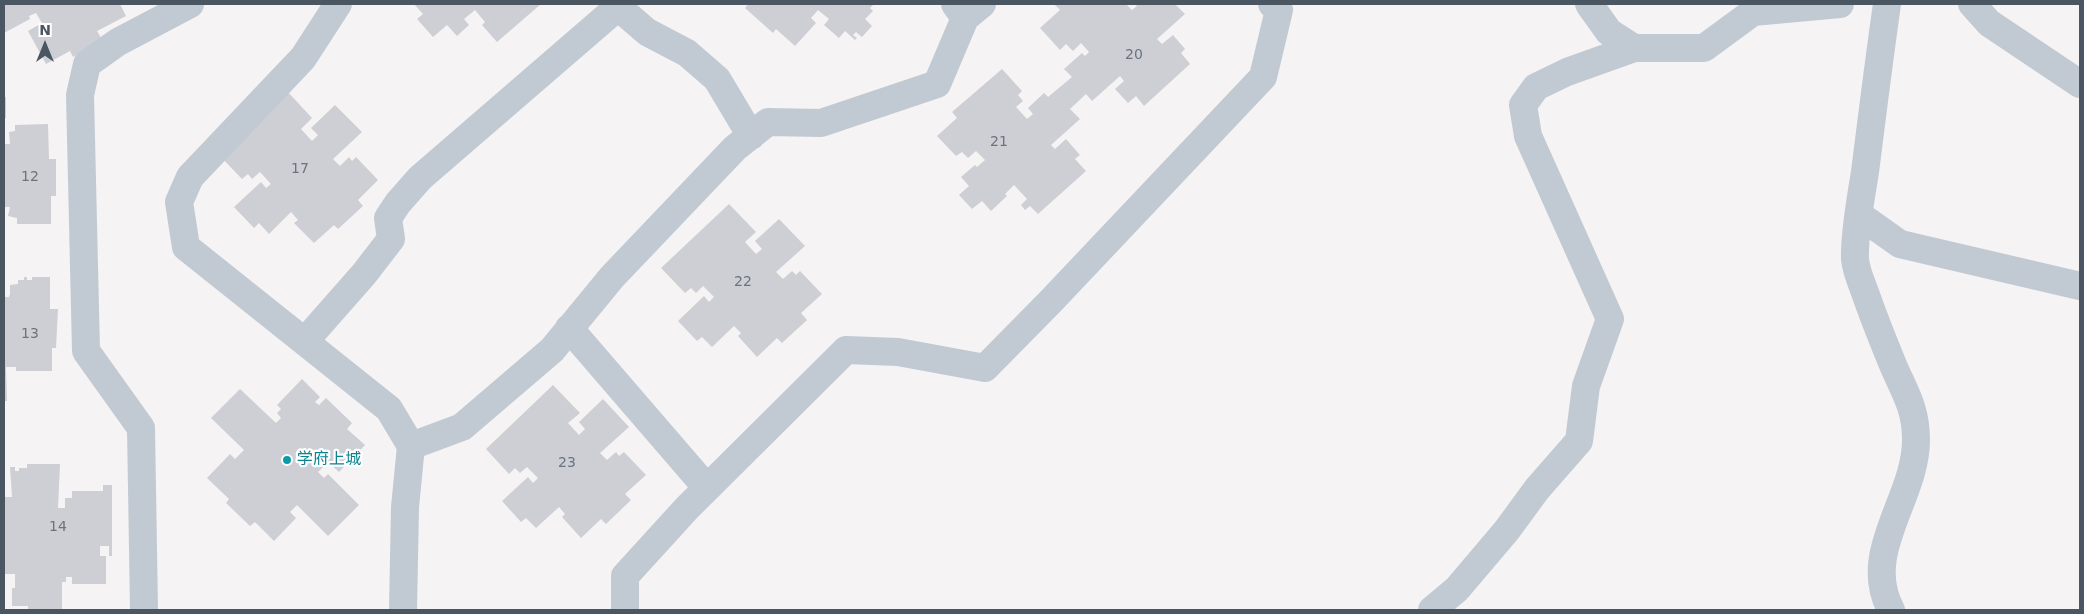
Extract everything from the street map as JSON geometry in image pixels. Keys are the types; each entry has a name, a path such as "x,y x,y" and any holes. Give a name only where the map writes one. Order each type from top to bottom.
{"street":[{"path":"144,610 141,428 86,352 80,95 87,64 118,42 190,4"},
{"path":"338,4 302,58 190,177 179,202 186,247 389,408 411,446 405,507 403,610"},
{"path":"625,610 625,576 707,488 846,350 898,352 985,368 1263,77 1279,10 1272,4"},
{"path":"1589,4 1609,32 1634,48"},
{"path":"1432,610 1457,589 1507,530 1537,489 1579,442 1586,386 1610,318 1528,136 1522,105 1536,87 1567,72 1634,48 1704,48 1753,12 1840,4"},
{"path":"1887,4 1859,215 1856,259 1860,279 1894,367 1908,394 1914,416 1916,441 1914,463 1906,494 1892,523 1881,566 1886,602 1891,610"},
{"path":"1972,4 1989,23 2080,84"},
{"path":"305,341 364,274 391,239 388,218 398,202 420,178 618,5 647,32 687,53 717,79 751,136"},
{"path":"411,446 462,427 552,350 612,277 735,148 768,122 822,123 937,84 967,9"},
{"path":"1859,215 1900,244 2080,286"},
{"path":"569,328 707,488"}],"building":[{"path":"4,4 120,4 126,16 97,31 103,41 73,57 70,51 46,64 28,31 42,23 36,13 29,16 30,19 4,33"},
{"path":"414,4 541,4 497,42 482,25 485,22 475,10 464,19 469,25 457,36 447,25 433,37 417,19 423,14"},
{"path":"748,4 874,4 870,8 873,11 865,19 872,26 862,37 856,32 853,35 857,38 855,40 845,31 839,38 824,25 829,19 818,10 811,18 816,23 795,46 776,29 773,33 745,8"},
{"path":"1054,4 1126,4 1132,10 1137,6 1134,4 1175,4 1185,14 1157,39 1162,44 1173,35 1185,49 1181,53 1190,64 1144,106 1136,96 1128,103 1115,89 1124,81 1120,76 1092,101 1086,94 1070,109 1080,119 1051,145 1055,149 1066,139 1080,155 1075,159 1086,171 1038,214 1030,206 1025,210 1021,205 1027,199 1014,185 1005,194 1007,196 991,211 982,201 972,209 959,195 969,186 961,177 975,165 977,167 985,160 976,151 968,158 962,152 956,156 937,136 957,118 952,112 1002,69 1022,91 1018,95 1023,101 1016,107 1027,119 1033,114 1028,108 1044,93 1048,97 1072,77 1064,69 1082,53 1085,56 1089,52 1081,43 1073,51 1066,44 1060,50 1040,28 1060,10"},
{"path":"286,90 312,118 301,129 312,141 318,135 311,128 335,105 362,132 333,159 340,166 349,157 352,161 356,157 378,180 358,200 363,206 338,229 334,225 314,243 294,223 298,220 291,212 269,234 259,223 254,228 234,207 261,182 266,188 271,184 260,172 252,179 248,174 242,179 218,154"},
{"path":"4,97 6,97 6,118 4,118"},
{"path":"48,124 49,159 56,159 56,196 51,196 51,224 17,224 17,218 8,216 10,207 4,207 4,144 10,144 9,132 15,131 15,125"},
{"path":"729,204 756,232 745,242 756,254 762,249 755,241 779,219 805,246 776,272 783,279 792,271 796,275 800,271 822,294 801,313 807,320 782,343 777,338 757,357 738,336 741,333 734,326 712,347 702,337 697,341 678,321 704,296 709,302 714,297 703,286 696,293 691,288 685,293 661,268"},
{"path":"24,277 27,277 27,280 32,280 32,277 50,277 50,309 58,309 56,348 52,348 52,371 16,371 16,367 6,367 7,401 4,401 4,297 9,297 10,285 18,284 18,280 24,280"},
{"name":"学府上城","path":"302,379 320,397 315,402 319,405 326,398 352,423 347,429 365,445 339,472 328,462 318,472 324,478 328,474 359,505 328,536 297,505 290,512 296,518 274,541 255,522 250,526 226,503 229,499 207,478 230,454 235,459 244,450 211,418 240,389 276,423 281,418 277,413 281,409 277,405"},
{"path":"553,385 580,413 568,423 579,435 585,429 579,422 603,399 629,427 600,453 607,460 616,452 619,456 624,452 646,475 625,494 631,500 606,524 601,519 581,538 562,517 565,514 559,507 536,528 526,518 521,522 502,501 528,477 533,483 538,478 527,467 520,473 515,468 509,474 486,449"},
{"path":"27,464 60,464 58,508 65,508 65,498 72,498 72,491 103,491 103,485 112,485 112,556 109,556 109,546 100,546 100,556 106,556 106,584 72,584 72,577 66,577 66,582 62,582 62,610 28,610 28,606 12,606 12,588 15,588 15,574 4,574 4,497 12,497 10,467 15,467 15,471 19,471 19,468 27,468"}],"place":[{"name":"学府上城","path":"287,460"}]}
